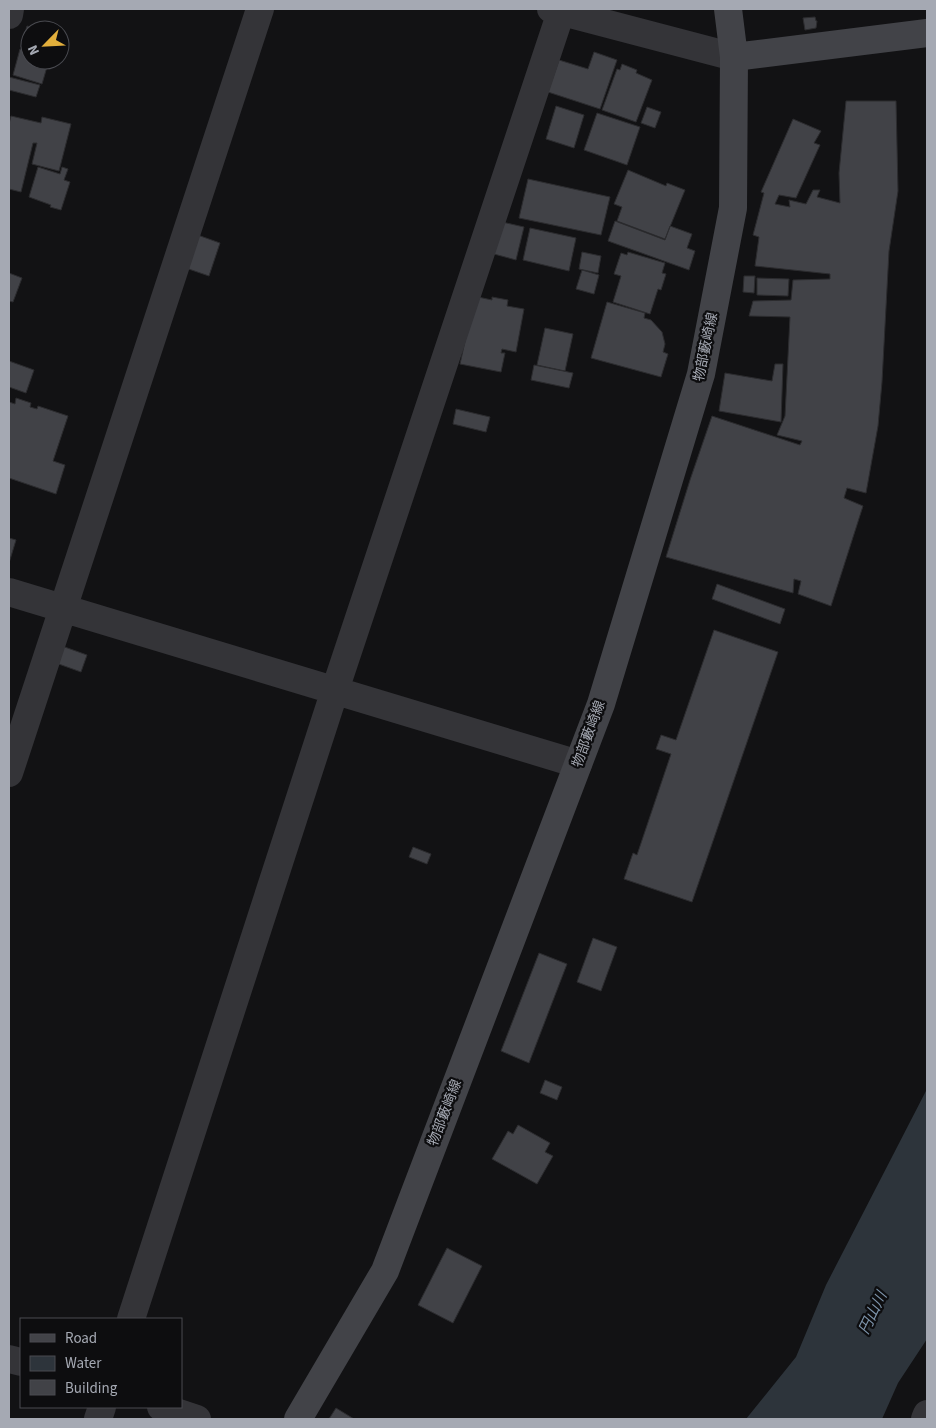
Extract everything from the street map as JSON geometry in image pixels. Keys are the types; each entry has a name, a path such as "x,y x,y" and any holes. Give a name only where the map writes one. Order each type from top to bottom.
{"main road":[{"name":"物部藪崎線","path":"298,1419 385,1271 601,704 701,374 733,208 734,57 728,9"},
{"path":"734,57 924,34"}],"street":[{"path":"9,15 10,9"},
{"path":"9,773 260,9"},
{"path":"131,1318 334,690 558,10 734,57"},
{"path":"9,592 578,764"},
{"path":"164,1408 197,1419"},
{"path":"925,1419 927,1414"}],"water":[{"name":"円山川","path":"927,1089 927,1339 898,1383 882,1419 746,1419 796,1357 826,1285"}],"building":[{"path":"815,17 817,21 816,28 805,30 803,18"},
{"path":"20,49 20,70 46,70 42,84 13,75"},
{"path":"594,52 617,60 600,109 548,92 559,60 588,69"},
{"path":"622,64 637,70 636,73 652,80 636,122 602,110 617,69 620,70"},
{"path":"9,77 40,85 36,97 9,90"},
{"path":"846,101 896,101 898,191 889,251 878,426 866,493 847,488 844,498 863,506 831,606 798,594 801,581 794,579 793,593 666,557 712,416 800,445 802,441 777,435 785,416 790,317 749,316 753,301 791,300 793,280 830,279 830,274 755,266 759,237 753,235 764,193 761,192 793,119 821,131 814,143 820,145 796,198 779,195 775,204 790,207 789,200 806,204 813,190 820,190 817,197 840,203 839,173"},
{"path":"556,106 584,115 574,148 546,139"},
{"path":"647,107 661,112 655,128 641,123"},
{"path":"597,113 640,127 627,165 584,150"},
{"path":"11,116 41,123 42,117 71,124 59,171 32,164 37,143 33,143 21,192 9,189 9,124"},
{"path":"38,167 60,174 62,167 68,169 64,180 70,182 61,210 29,197"},
{"path":"628,170 666,186 667,183 685,190 665,239 617,221 622,207 614,204"},
{"path":"528,179 610,197 601,235 519,218"},
{"path":"615,221 665,240 670,226 692,234 687,248 695,251 689,270 608,241"},
{"path":"502,222 524,227 516,260 494,254"},
{"path":"530,228 576,238 569,271 523,260"},
{"path":"192,233 220,243 209,276 180,266"},
{"path":"582,252 601,256 598,273 579,269"},
{"path":"628,252 665,263 662,273 666,274 661,290 658,289 650,314 613,302 621,276 614,274 621,253 627,255"},
{"path":"582,270 599,275 594,294 576,289"},
{"path":"9,273 22,278 13,302 9,301"},
{"path":"744,276 755,276 754,293 743,292"},
{"path":"757,278 789,279 788,296 757,295"},
{"path":"478,297 492,300 492,297 508,300 507,306 524,309 516,352 502,349 501,353 505,353 501,372 460,364 472,310"},
{"path":"607,302 645,313 644,318 651,320 662,332 665,344 663,352 668,354 661,377 591,358"},
{"path":"545,328 573,334 565,371 537,365"},
{"path":"9,361 34,370 26,393 9,387"},
{"path":"775,364 783,364 781,422 719,411 725,373 772,381"},
{"path":"534,365 573,373 569,388 531,380"},
{"path":"16,398 31,403 30,407 37,409 38,406 68,416 53,461 65,465 56,494 9,478 9,402 15,404"},
{"path":"456,409 490,417 486,432 453,424"},
{"path":"9,538 16,540 9,563"},
{"path":"717,584 785,609 780,624 712,599"},
{"path":"714,630 778,652 692,902 624,879 633,853 637,855 671,754 656,749 661,735 676,740"},
{"path":"48,641 87,655 81,672 42,658"},
{"path":"413,847 431,854 427,864 409,857"},
{"path":"593,938 617,947 601,991 577,982"},
{"path":"539,953 567,964 529,1063 501,1051"},
{"path":"545,1080 562,1087 557,1100 540,1093"},
{"path":"518,1125 550,1143 545,1152 553,1156 537,1184 492,1159 508,1131 513,1134"},
{"path":"447,1248 482,1266 453,1323 418,1305"},
{"path":"336,1408 354,1419 329,1419"}]}
